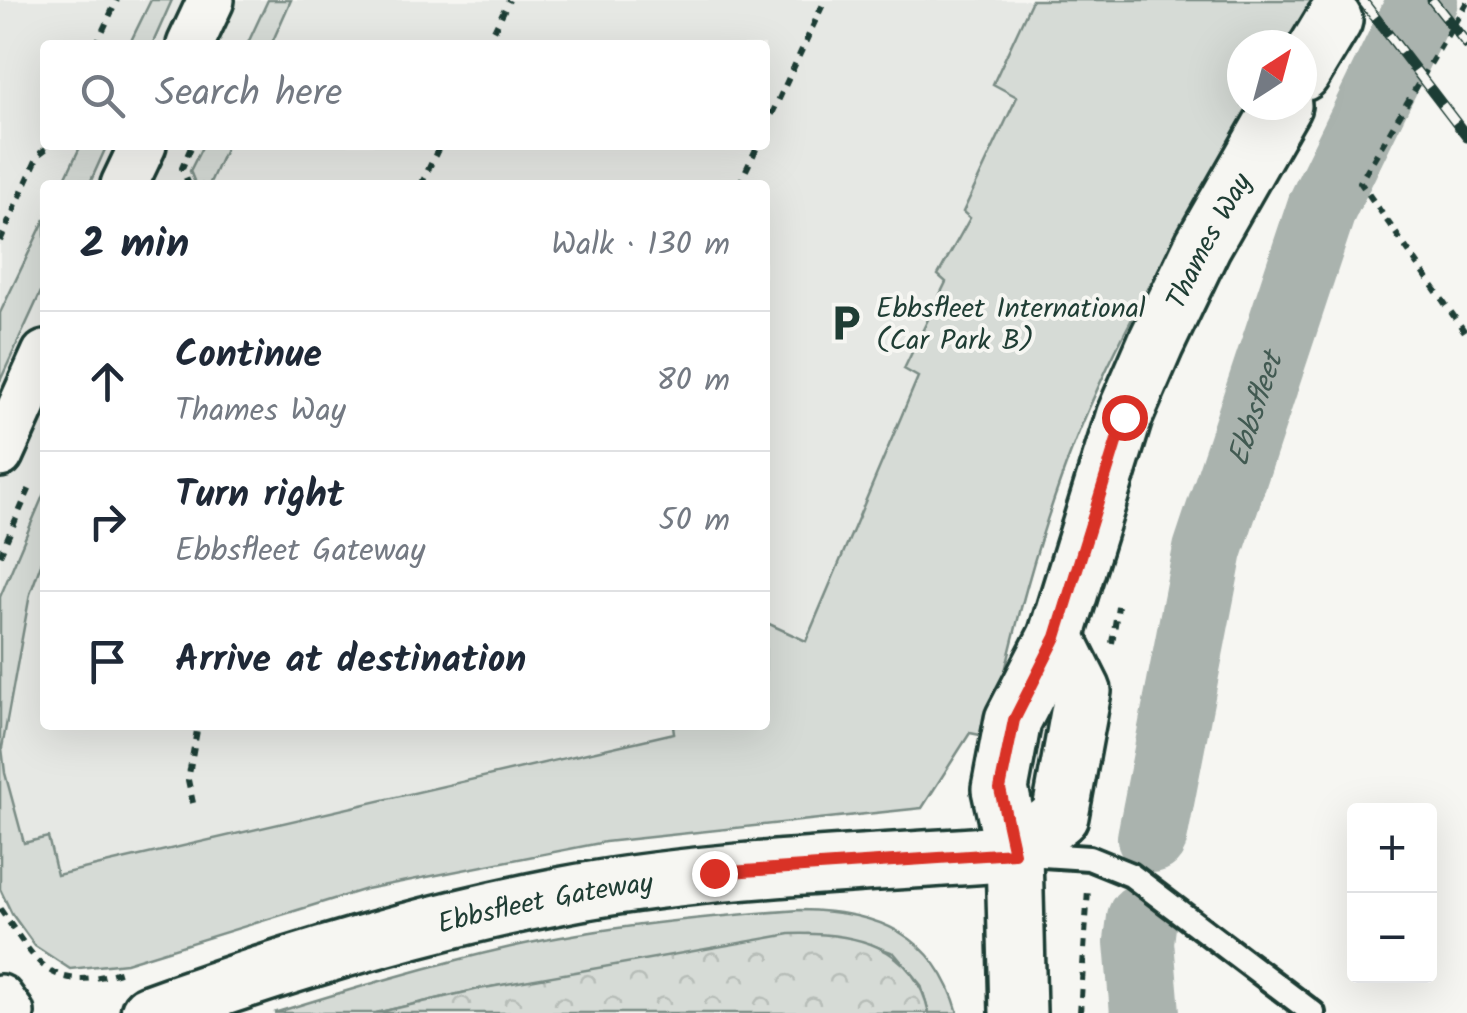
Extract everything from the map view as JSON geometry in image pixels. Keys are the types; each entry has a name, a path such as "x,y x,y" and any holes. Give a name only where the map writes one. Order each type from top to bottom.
{"main road":[{"path":"1317,48 1334,20"},
{"name":"Thames Way","path":"1014,853 1060,816 1083,691 1056,637 1131,402 1203,245 1275,120"},
{"path":"1014,853 1018,1013"},
{"name":"Ebbsfleet Gateway","path":"149,1013 390,935 560,896 714,873 1014,853"}],"street":[{"path":"192,40 211,0"},
{"path":"19,462 40,375"},
{"path":"0,998 11,1013"}],"lane":[{"path":"1014,853 1089,858 1131,875 1312,1013"}],"path":[{"path":"98,40 116,0"},
{"path":"490,40 509,0"},
{"path":"770,118 825,0"},
{"path":"1467,2 1360,182 1467,336"},
{"path":"0,240 39,154 44,150"},
{"path":"186,180 182,168 190,150"},
{"path":"423,180 438,150"},
{"path":"741,180 756,150"},
{"path":"0,555 19,462"},
{"path":"1110,652 1118,603"},
{"path":"193,803 188,780 197,730"},
{"path":"1080,1013 1087,892"},
{"path":"0,910 39,965"}],"shaded area":[{"path":"0,0 1130,0 852,711 770,728 770,180 40,180 40,730 760,730 57,875 48,838 24,844 0,786"}],"green space":[{"path":"151,0 172,0 154,40 131,40"},
{"path":"268,0 291,0 273,40 249,40"},
{"path":"1032,0 1317,0 1300,30 1227,30 1227,120 1247,120 1136,310 1076,439 1027,586 990,737 970,733 922,808 605,842 366,889 126,963 70,969 35,946 0,889 0,597 40,503 40,567 30,594 2,748 24,843 48,837 57,875 674,733 674,730 770,730 770,624 806,641 918,377 904,369 946,282 938,275 970,218 963,212 1017,97 993,84"},
{"path":"79,150 105,150 91,180 64,180"},
{"path":"200,150 225,150 211,180 194,180 190,171"},
{"path":"40,229 40,294 0,381 0,313"},
{"path":"800,910 854,915 900,932 935,964 958,1013 929,1013 921,985 894,953 866,943 808,934 479,989 376,1013 274,1013 421,969 547,940 655,923"},
{"path":"790,934 836,936 878,947 910,971 929,1013 376,1013 479,989"}],"waterway":[{"name":"Ebbsfleet","path":"1152,838 1208,550 1322,207 1423,0"},
{"name":"Ebbsfleet","path":"1142,918 1139,942 1145,1013"}],"railway":[{"path":"1362,0 1467,137"},
{"path":"1432,0 1467,44"}],"place":[{"name":"Ebbsfleet International (Car Park B)","path":"846,323"}],"route":[{"path":"714,873 1014,853 1000,789 1014,720 1056,637 1124,417"}]}
